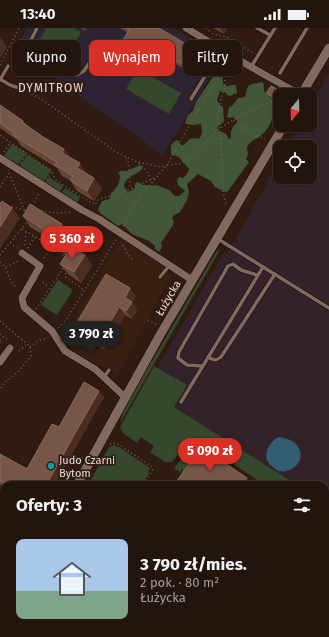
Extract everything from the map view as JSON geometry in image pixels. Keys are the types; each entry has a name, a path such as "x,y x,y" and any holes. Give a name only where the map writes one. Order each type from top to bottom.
{"street":[{"path":"186,28 205,40"},
{"path":"305,88 329,48"},
{"path":"242,62 288,88"},
{"name":"Łużycka","path":"79,481 110,432 126,398 192,280 280,132"},
{"path":"0,158 82,210 99,219 118,235 192,280"},
{"path":"20,250 40,266 22,298 24,307 46,326 65,351 95,369 126,398"},
{"path":"0,362 9,346"}],"lane":[{"path":"37,28 29,44 32,53 42,60 72,75 77,75 84,71 89,63"},
{"path":"257,28 270,36"},
{"path":"251,67 275,28"},
{"path":"280,73 307,28"},
{"path":"8,66 0,79 10,85 22,88"},
{"path":"191,99 205,76"},
{"path":"217,238 329,308"},
{"path":"202,366 187,365 178,358 179,352 228,266 233,264 241,270 257,275"},
{"path":"160,277 169,266"},
{"path":"181,402 263,267"},
{"path":"208,358 217,360 221,357 275,274"},
{"path":"104,377 109,370"}],"path":[{"path":"0,64 19,28"},
{"path":"206,28 213,34 227,37 258,56"},
{"path":"30,347 53,334 66,320 118,235 137,200 159,177 208,93 220,76"},
{"path":"225,76 225,87 220,102 218,117 220,128 223,193 226,204 225,210"},
{"path":"22,88 41,98 96,139 126,158 160,167 180,164 193,155 220,128 250,110 273,102"},
{"path":"234,120 244,128 265,139"},
{"path":"0,135 52,171"},
{"path":"0,158 11,142"},
{"path":"0,187 9,173 27,153"},
{"path":"126,158 129,164 130,189"},
{"path":"137,162 147,171 151,180"},
{"path":"9,173 27,215"},
{"path":"99,199 118,194 159,177"},
{"path":"4,206 24,210"},
{"path":"40,211 65,213 82,210"},
{"path":"0,255 29,220"},
{"path":"22,228 67,258"},
{"path":"25,245 26,231"},
{"path":"118,235 128,255 134,261"},
{"path":"28,248 35,236"},
{"path":"10,243 20,250"},
{"path":"44,258 51,247"},
{"path":"6,267 20,260"},
{"path":"0,262 6,267 9,279 16,287"},
{"path":"64,263 66,278 83,289 86,288"},
{"path":"34,311 64,267"},
{"path":"43,282 50,288"},
{"path":"148,320 157,325"},
{"path":"0,321 30,347 31,356 18,372 4,383 0,390"},
{"path":"0,334 10,342 9,346"},
{"path":"19,351 27,344"},
{"path":"110,444 118,444 151,466 153,469 145,481"}],"shaded area":[{"path":"27,28 174,28 194,40 183,40 183,76 211,76 163,155 52,76 81,76 81,40 20,40"},
{"path":"329,73 329,481 291,481 174,407 157,368 223,254 229,251 273,172 273,184 317,184 317,140 291,140 296,132 317,132 317,94"},
{"path":"122,237 162,263 172,276 117,375 70,350 59,335 71,323"}],"green space":[{"path":"46,28 74,28 81,32 77,40 40,40"},
{"path":"134,76 151,76 181,93 169,114 126,89"},
{"path":"213,76 223,76 223,84 227,86 236,85 237,93 230,96 225,92 220,91 217,100 223,107 224,122 217,127 218,131 227,135 230,139 232,129 237,123 237,120 233,117 227,117 229,107 232,106 238,98 245,97 248,86 262,82 264,84 266,94 273,99 273,116 265,132 251,142 247,147 248,155 246,159 249,162 228,191 225,192 215,187 211,181 198,174 187,184 189,192 187,200 180,212 172,218 174,222 173,225 161,243 162,247 159,252 149,241 132,234 122,224 118,226 100,213 98,209 102,201 110,199 111,193 116,188 119,181 120,176 118,173 140,165 143,168 141,171 129,178 125,183 124,187 128,192 135,188 135,184 137,182 142,185 156,185 169,190 175,196 179,196 185,191 178,185 177,180 179,177 183,178 189,169 179,157 171,154 171,145 178,140 181,145 184,145 190,139 199,139 202,133 201,124 185,124 188,115 193,111 196,102"},
{"path":"12,144 26,153 18,165 3,157"},
{"path":"27,155 51,170 44,182 19,167"},
{"path":"49,177 63,186 60,192 45,183"},
{"path":"65,188 80,197 77,203 61,193"},
{"path":"220,250 120,423 123,413 143,376 216,252"},
{"path":"58,280 73,290 57,315 41,305"},
{"path":"154,366 187,385 174,407 291,481 259,481 206,446 181,451 172,462 165,462 150,452 154,446 141,437 137,443 123,433 120,427"},
{"path":"114,445 119,447 150,468 149,473 144,481 90,481 109,447"},
{"path":"202,452 185,476 181,473 183,470 182,469 180,472 174,468 184,456"}],"water":[{"path":"278,437 286,438 294,442 300,451 300,460 295,467 287,471 279,471 269,464 267,460 266,456 268,447"}],"building":[{"path":"126,28 159,28 183,42 183,64 175,60 175,40 123,40 129,30"},
{"path":"271,86 275,88 273,88 272,97 266,93"},
{"path":"0,105 43,137 64,149 62,153 80,163 77,168 94,178 87,191 70,180 73,176 55,165 57,162 13,135 14,133 0,123"},
{"path":"2,201 12,208 0,227 0,204"},
{"path":"30,204 62,224 59,229 76,239 68,251 51,241 54,236 23,216"},
{"path":"71,247 85,255 74,272 60,264"},
{"path":"106,274 130,288 125,298 132,302 126,311 119,307 99,342 88,336 84,342 70,334"},
{"path":"84,382 99,391 48,481 0,481 0,454 27,469 52,424 59,427"},
{"path":"203,448 247,478 245,481 177,481 193,458 195,459"}],"place":[{"name":"Judo Czarni Bytom","path":"51,466"}],"district":[{"name":"DYMITROW","path":"51,88"}]}
